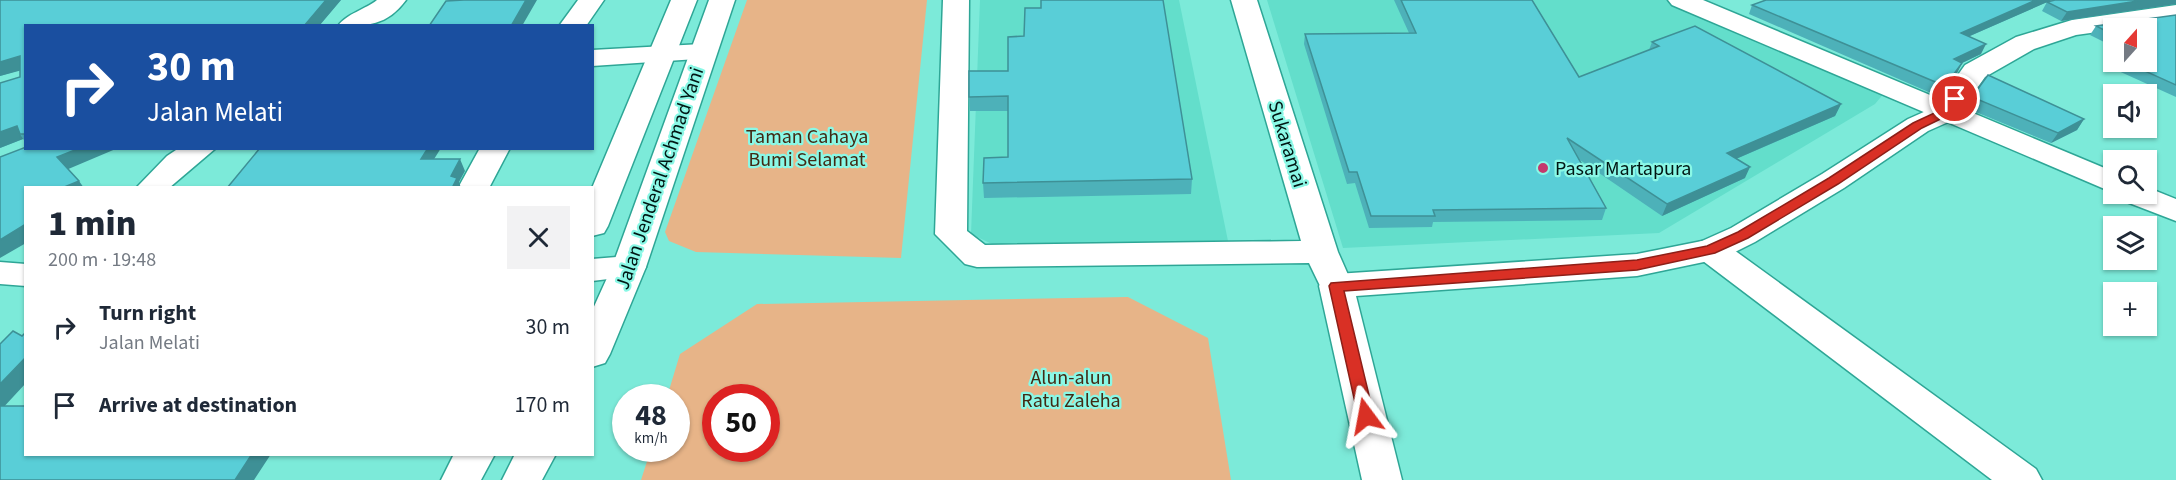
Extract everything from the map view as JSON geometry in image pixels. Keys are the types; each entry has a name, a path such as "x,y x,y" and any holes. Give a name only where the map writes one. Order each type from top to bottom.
{"main road":[{"path":"355,24 374,15 393,0"},
{"path":"573,24 591,0"},
{"name":"Jalan Jenderal Achmad Yani","path":"594,221 684,0"},
{"name":"Jalan Jenderal Achmad Yani","path":"594,349 629,267 722,0"},
{"path":"956,0 951,234 977,256 1321,252"},
{"name":"Sukaramai","path":"1244,0 1321,252 1336,286 1382,480"},
{"path":"1681,0 2103,179"},
{"path":"1336,286 1637,265 1711,250 1743,235 1833,181 1918,125 1945,112 1975,71 2025,43 2072,28 2176,13"},
{"path":"594,58 702,52"},
{"path":"153,186 178,162 198,150"},
{"path":"474,186 494,150"},
{"path":"2157,203 2176,211"},
{"path":"1711,250 2022,480"},
{"path":"594,270 629,267"},
{"path":"0,273 24,275"},
{"path":"461,480 475,456"},
{"path":"522,480 535,456"}],"shaded area":[{"path":"980,0 1179,0 1229,246 994,245 971,234"},
{"name":"Pasar Martapura","path":"1267,0 1677,0 1885,92 1875,104 1659,233 1343,248"}],"green space":[{"name":"Taman Cahaya Bumi Selamat","path":"747,0 927,0 901,258 696,252 669,241 665,232"},
{"name":"Alun-alun Ratu Zaleha","path":"1128,297 1208,338 1231,480 641,480 647,462 690,462 690,384 671,384 680,354 757,304"}],"building":[{"path":"0,0 326,0 306,24 24,24 24,134 20,134 17,126 0,132 0,83 20,77 20,56 0,62"},
{"path":"526,0 512,24 430,24 446,1"},
{"path":"1041,0 1163,0 1192,179 983,183 984,158 1008,157 1008,96 969,97 969,71 1008,71 1008,37 1024,36 1025,8 1041,8"},
{"name":"Pasar Martapura","path":"1401,0 1532,0 1579,77 1659,46 1652,42 1695,26 1841,104 1727,153 1750,167 1667,204 1567,138 1606,208 1433,210 1435,216 1371,216 1357,172 1349,172 1305,34 1416,33"},
{"path":"1766,0 2036,0 1961,33 1986,44 1954,59 1962,63 1945,86 1752,5"},
{"path":"2055,0 2144,0 2067,12 2047,2"},
{"path":"2176,15 2176,85 2147,72 2157,72 2157,18 2154,18"},
{"path":"1988,75 2084,119 2058,133 1972,97"},
{"path":"24,148 24,150 75,150 57,157 79,181 67,186 24,186 24,225 0,240 0,157"},
{"path":"258,150 427,150 421,159 460,159 451,176 457,178 453,186 229,186"},
{"path":"13,331 22,336 24,334 24,359 0,384 0,344"},
{"path":"0,406 24,406 24,456 251,456 235,480 0,480"}],"place":[{"name":"Pasar Martapura","path":"1543,168"}],"route":[{"path":"1366,416 1336,286 1637,265 1711,250 1743,235 1833,181 1918,125 1945,112 1955,99"}]}
